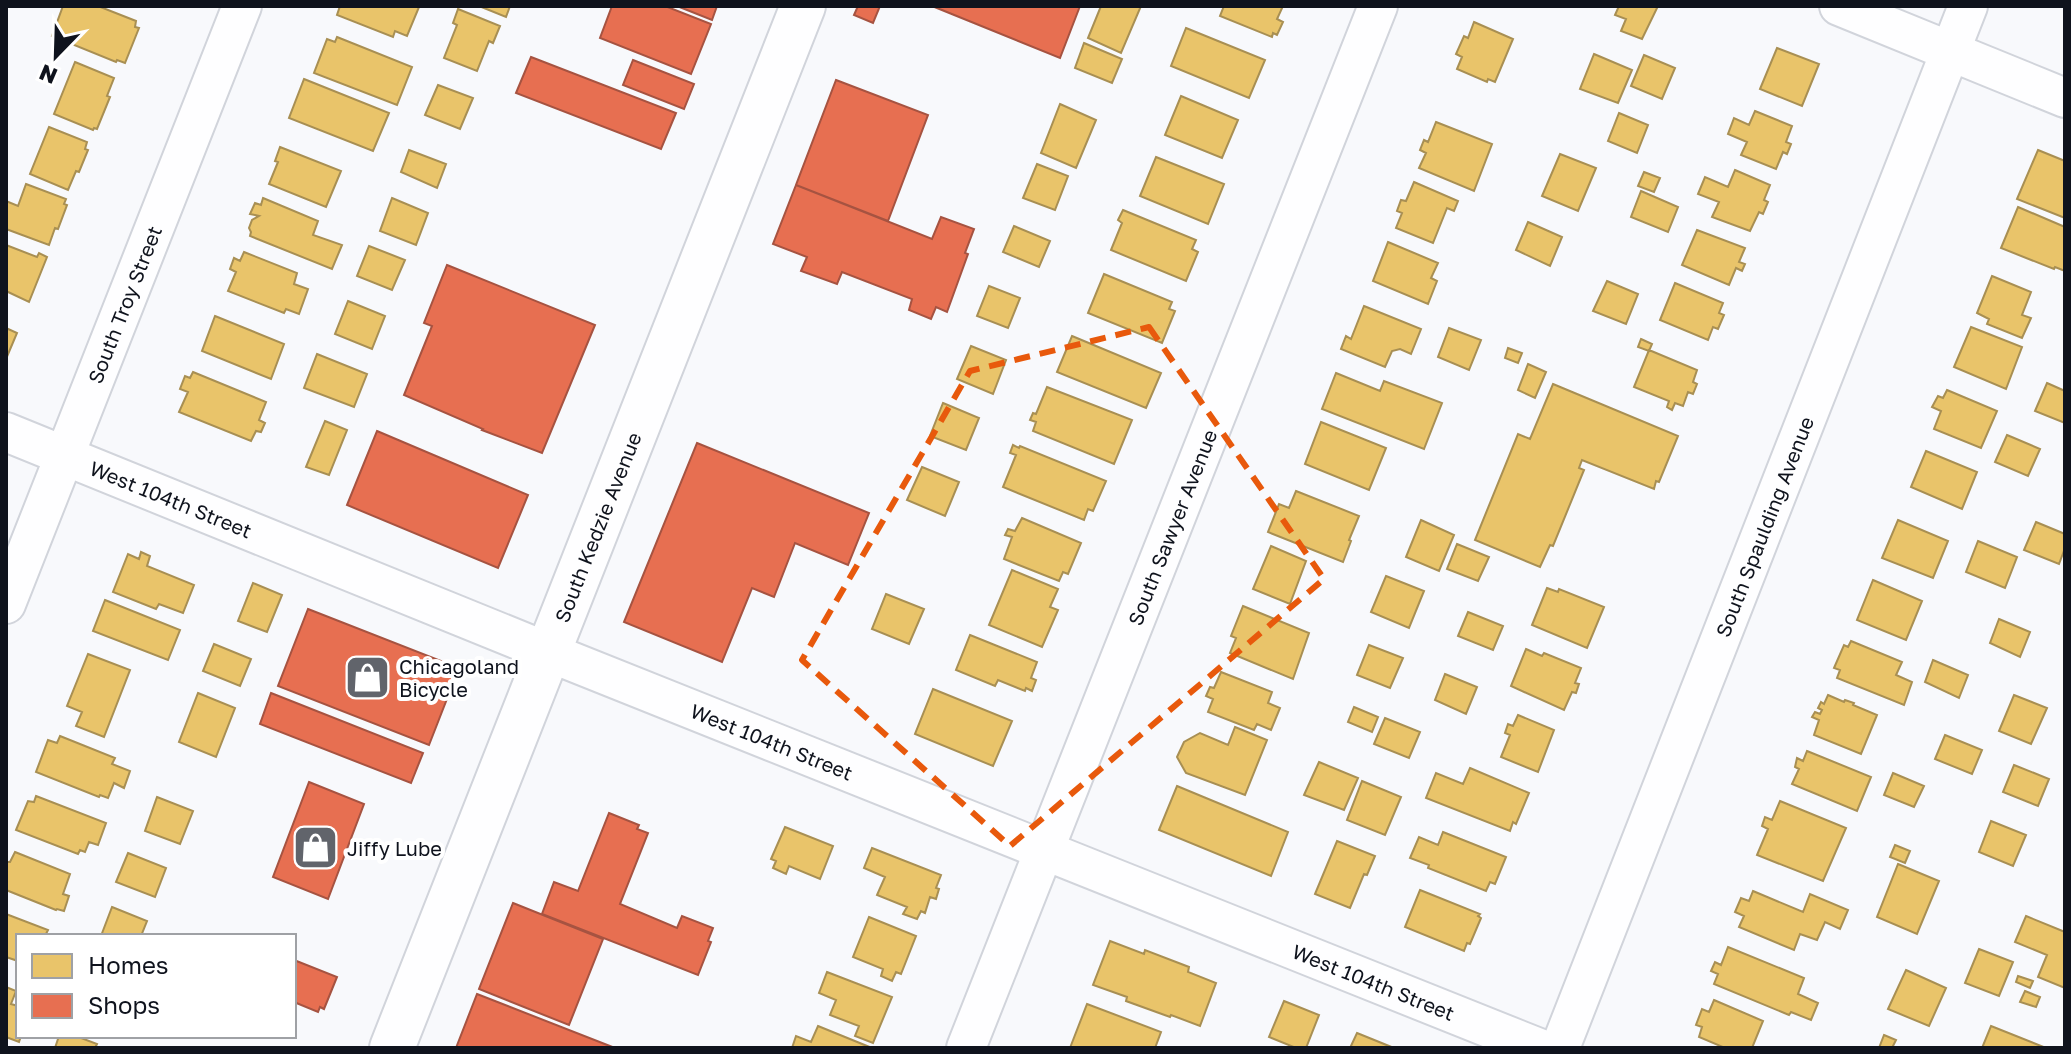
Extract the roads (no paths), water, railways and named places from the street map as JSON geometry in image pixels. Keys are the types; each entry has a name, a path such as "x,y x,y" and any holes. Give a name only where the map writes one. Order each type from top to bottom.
{"main road":[{"name":"South Kedzie Avenue","path":"392,1048 803,6"}],"street":[{"name":"South Troy Street","path":"6,604 242,6"},
{"name":"South Sawyer Avenue","path":"966,1048 1378,6"},
{"path":"1839,6 2065,98"},
{"name":"South Spaulding Avenue","path":"1560,1048 1968,6"},
{"name":"West 104th Street","path":"6,432 1539,1048"}],"place":[{"name":"Chicagoland Bicycle","path":"368,677"},
{"name":"Jiffy Lube","path":"316,848"}]}
